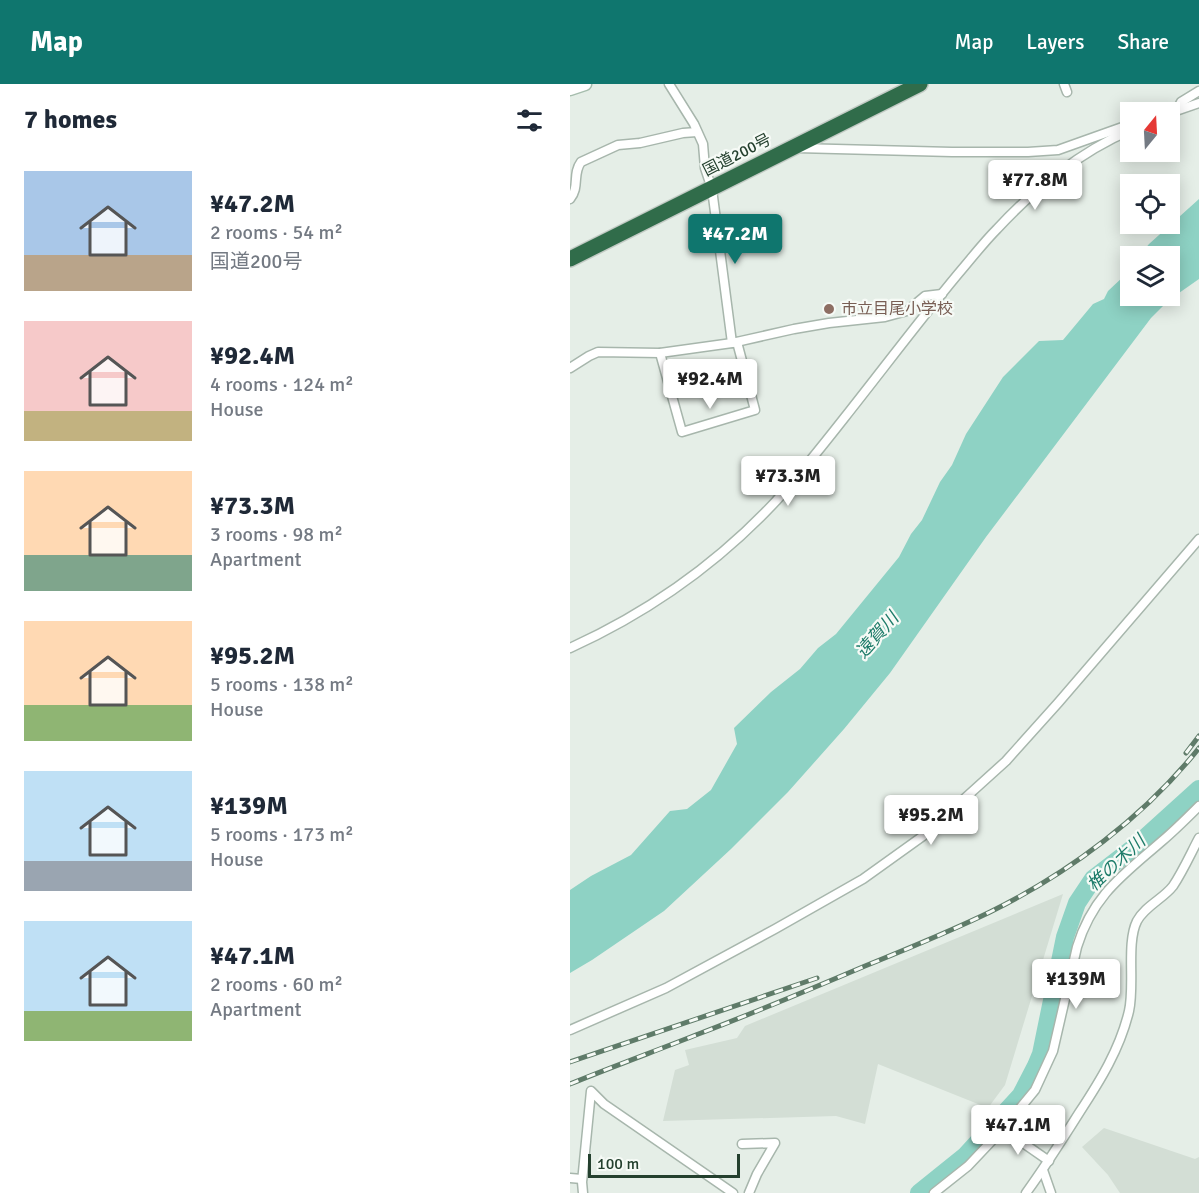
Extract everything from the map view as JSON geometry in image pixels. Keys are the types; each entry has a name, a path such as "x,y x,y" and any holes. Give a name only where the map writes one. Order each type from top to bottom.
{"highway":[{"name":"国道200号","path":"570,259 920,84"}],"street":[{"path":"570,88 585,84"},
{"path":"660,353 682,432 755,410 734,343 712,189 705,168 703,144 669,84"},
{"path":"1180,103 1199,91"},
{"path":"1180,109 1199,103"},
{"path":"790,148 1028,152 1058,150 1120,128"},
{"path":"570,199 576,187 577,167 581,162 618,146 697,132"},
{"path":"570,648 631,617 671,592 706,566 738,537 775,501 817,452 942,294 997,229 1041,187 1071,164 1096,147 1120,135"},
{"path":"570,368 598,352 660,353 734,343 829,323 885,317 907,311 925,296 942,294"},
{"path":"570,1030 666,988 775,930 863,879 923,836 1006,761 1199,539"},
{"path":"934,1193 968,1166 1035,1090 1053,1051 1077,947 1082,930 1092,911 1122,875 1164,840 1199,806"},
{"path":"1026,1193 1049,1161 1105,1071 1123,1034 1130,1001 1134,932 1137,921 1173,886 1199,838"},
{"path":"583,1193 582,1179 591,1091 604,1104 733,1193"},
{"path":"1003,1129 1049,1161"},
{"path":"742,1144 775,1143 749,1193"},
{"path":"1043,1170 1051,1193"},
{"path":"570,1178 582,1179"}],"shaded area":[{"path":"1063,894 1005,1085 988,1108 878,1064 865,1124 836,1116 663,1121 675,1070 689,1065 685,1050 737,1038 745,1026"},
{"path":"1104,1128 1195,1159 1199,1157 1199,1193 1120,1193 1108,1175 1082,1147"}],"water":[{"path":"1199,199 1199,279 1180,292 1180,246 1147,246 1160,234 1180,234 1180,216"},
{"name":"遠賀川","path":"1120,280 1120,306 1163,306 1151,318 986,537 890,673 788,792 731,849 664,911 570,973 570,890 631,855 670,811 687,809 711,790 737,744 734,728 771,692 800,669 818,648 836,634 899,557 911,534 922,520 940,482 952,465 966,434 1003,377 1039,341 1063,340 1093,304 1104,299 1108,291"}],"waterway":[{"name":"椎の木川","path":"919,1193 965,1156 1021,1095 1041,1054 1065,937 1077,903 1093,879 1136,846 1199,789"}],"railway":[{"path":"1186,753 1199,736"},
{"path":"570,1084 912,947 1019,897 1076,861 1130,820 1199,748"},
{"path":"570,1062 817,978"}],"place":[{"name":"市立目尾小学校","path":"829,309"}]}
